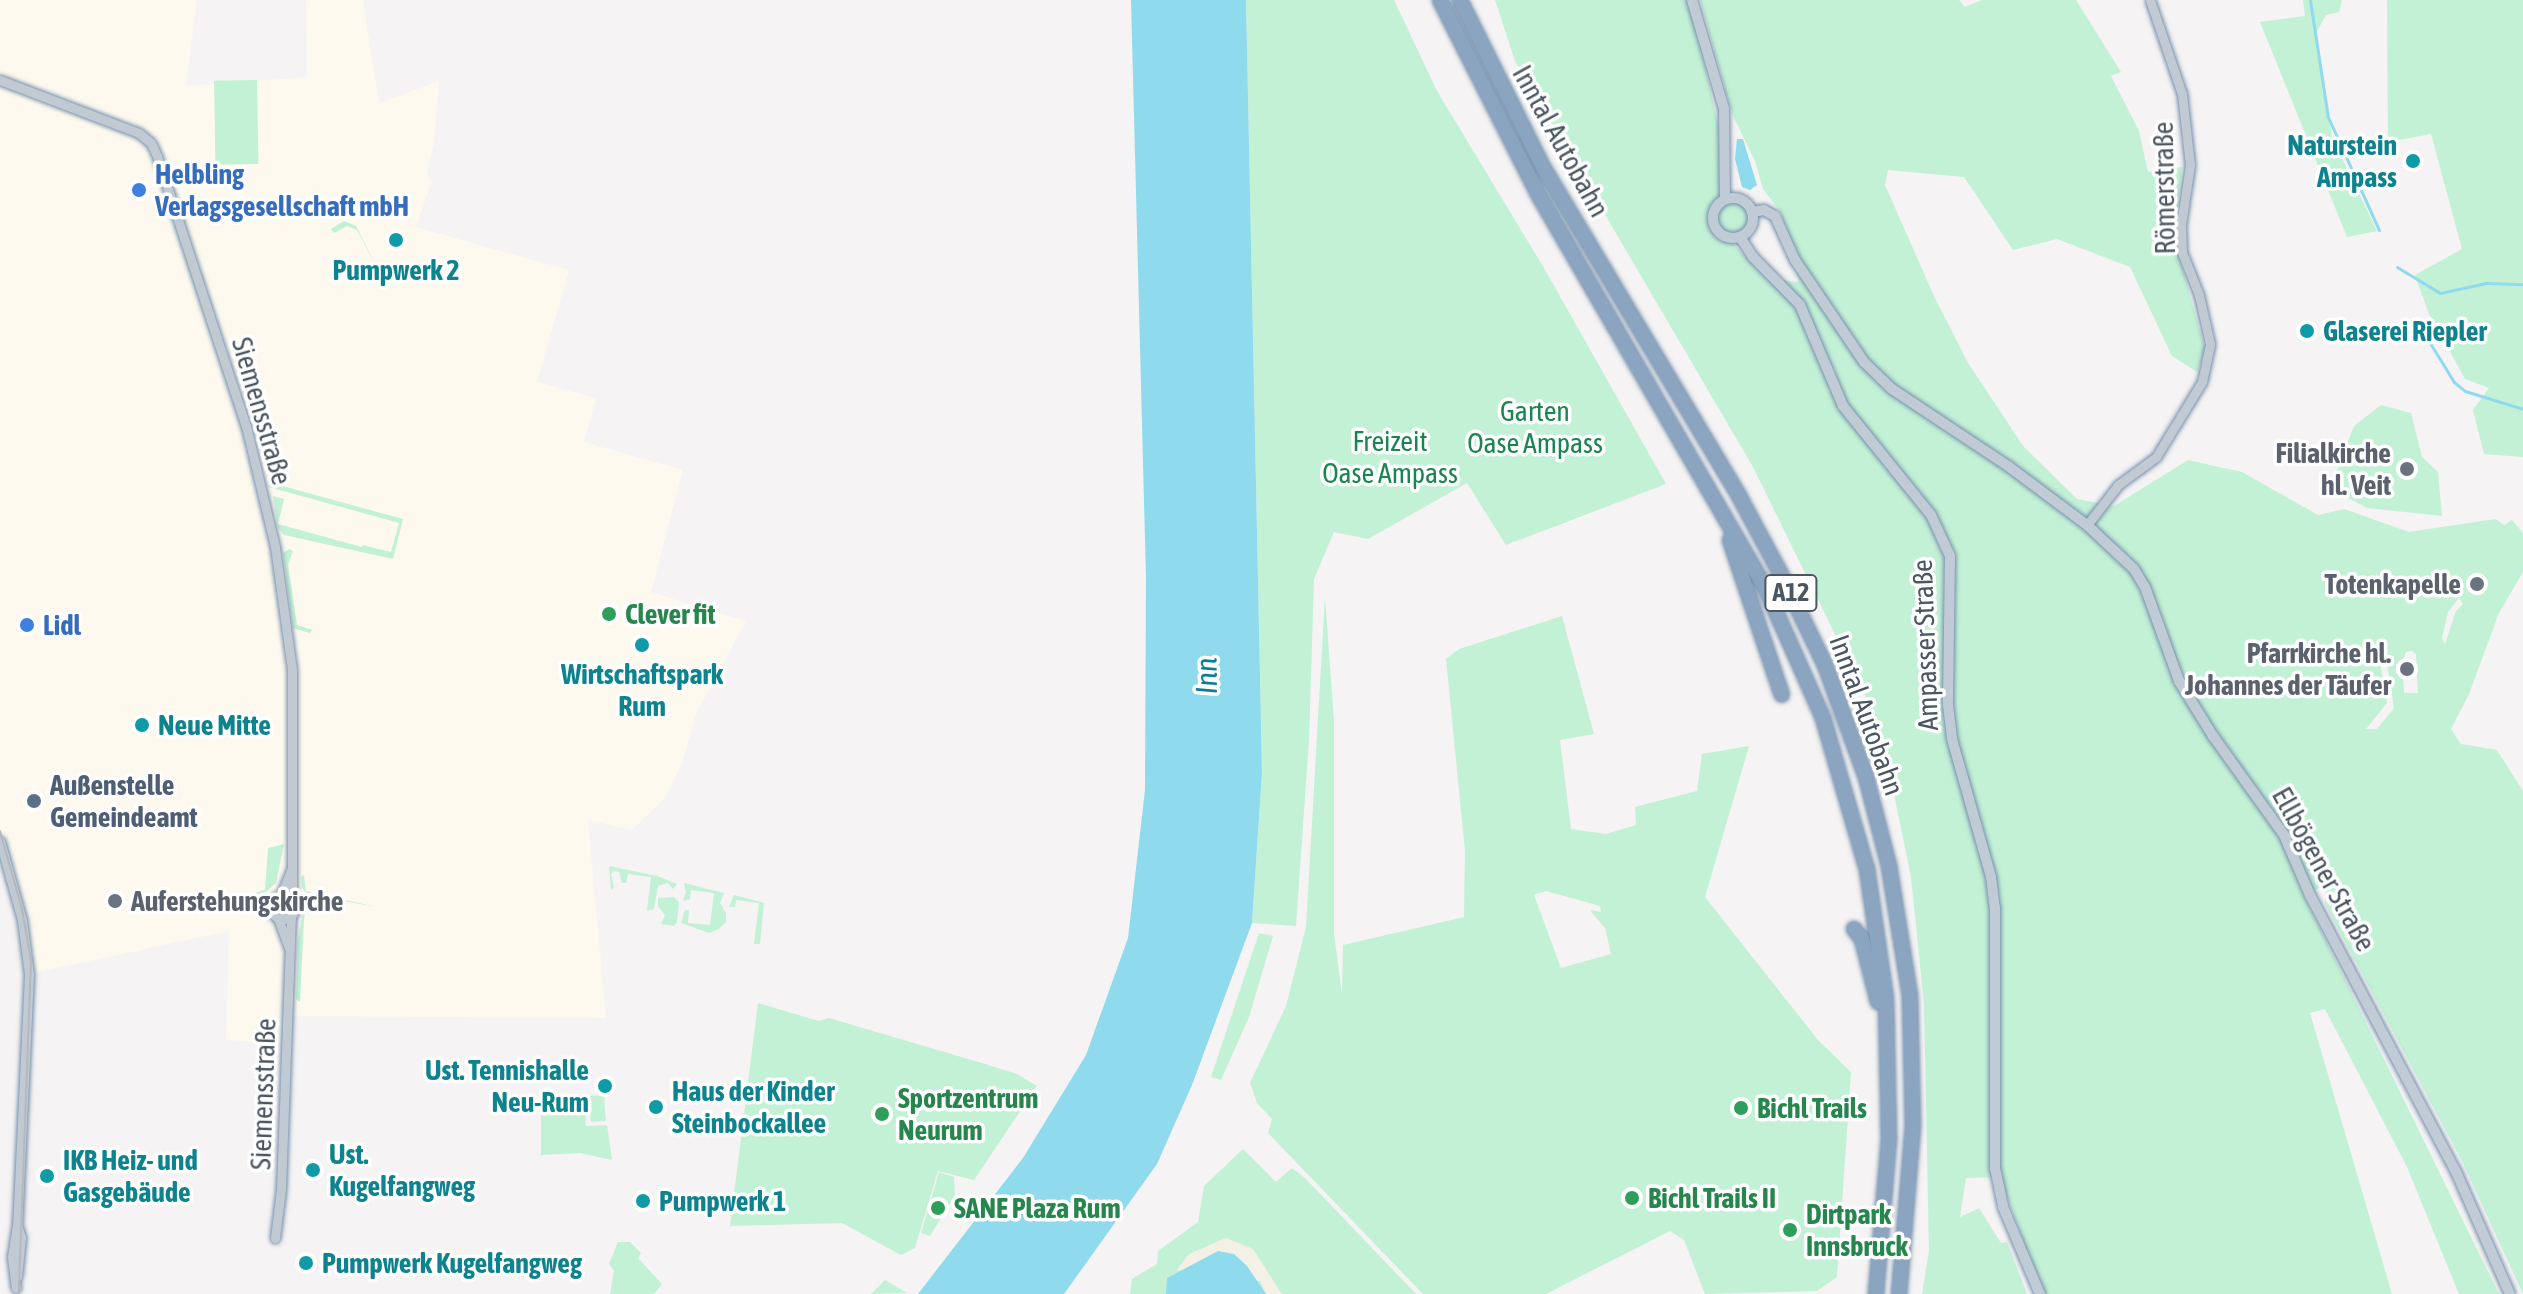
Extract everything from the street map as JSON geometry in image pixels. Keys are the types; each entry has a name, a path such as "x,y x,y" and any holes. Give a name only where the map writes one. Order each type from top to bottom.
{"highway":[{"name":"Inntal Autobahn","path":"1440,0 1538,194 1765,587 1802,667 1841,772 1875,910 1888,1025 1889,1155 1876,1294"},
{"name":"Inntal Autobahn","path":"1460,0 1543,166 1740,498 1785,582 1825,665 1866,777 1889,866 1910,996 1913,1125 1899,1294"},
{"path":"1720,505 1723,525 1736,552 1782,695"},
{"path":"1854,929 1862,939 1888,1025"}],"main road":[{"path":"1692,0 1724,109 1725,199"},
{"path":"1725,199 1740,199 1752,212 1752,226 1740,237 1722,235 1713,224 1714,210 1725,199"},
{"name":"Ellbögener Straße","path":"1752,212 1760,209 1775,216 1795,260 1864,362 1892,389 2008,466 2087,525 2134,569 2145,587 2169,660 2191,702 2276,821 2310,895 2457,1174 2510,1294"},
{"name":"Ampasser Straße","path":"1740,237 1753,257 1800,305 1843,406 1931,515 1950,556 1948,705 1952,739 1991,877 1995,908 1995,1168 2003,1207 2040,1294"}],"street":[{"name":"Römerstraße","path":"2087,525 2113,491 2156,457 2202,382 2210,344 2199,295 2182,252 2181,225 2190,165 2182,94 2150,0"},
{"name":"Siemensstraße","path":"0,80 139,133 151,143 157,156 246,426 275,547 292,670 292,900"},
{"path":"0,841 22,920 28,960 16,1291"},
{"name":"Siemensstraße","path":"281,895 294,865"},
{"path":"281,895 292,900 295,907 291,916 278,918 271,905 281,895"},
{"name":"Siemensstraße","path":"275,1238 281,1189 291,916"},
{"name":"Siemensstraße","path":"278,918 290,951"}],"shaded area":[{"path":"0,0 197,0 186,86 307,77 306,0 363,0 379,103 439,81 434,143 427,173 432,181 416,227 569,270 537,382 596,398 584,442 683,470 651,592 746,621 696,714 682,763 665,798 632,830 588,820 606,1018 286,1016 283,1044 226,1040 229,931 29,974 0,858"}],"green space":[{"path":"1246,0 1394,0 1437,91 1544,268 1666,484 1506,545 1467,483 1368,539 1334,532 1314,579 1309,740 1296,926 1252,923 1262,773"},
{"path":"1495,0 1690,0 1725,155 1726,199 1744,201 1753,215 1746,234 1729,239 1766,279 1799,282 1782,214 1763,189 1755,161 1733,116 1700,0 1959,0 1965,7 1982,0 2076,0 2121,72 2111,76 2139,131 2148,172 2182,167 2174,239 2205,349 2197,372 2172,356 2130,267 2057,239 2013,250 1964,177 1888,170 1885,185 1934,296 1968,363 2023,446 2077,499 2114,506 2188,460 2242,472 2318,515 2344,509 2409,532 2495,519 2504,525 2512,520 2523,533 2523,572 2499,613 2469,694 2451,729 2461,744 2497,750 2523,791 2523,1294 2462,1161 2325,904 2326,886 2303,894 2499,1294 2459,1294 2407,1167 2325,1009 2310,1013 2392,1294 2043,1294 2000,1177 1966,1178 1960,1217 1979,1208 2001,1243 2007,1242 2027,1294 1922,1294 1929,1251 1924,1004 1911,877 1880,726 1753,467 1515,61","holes":["2459,598 2463,604 2456,611 2445,644 2442,638 2448,612","2406,652 2416,654 2418,693 2404,693 2403,673 2396,673 2396,665 2402,663","2379,657 2387,663 2394,708 2377,729 2366,729 2387,703"]},
{"path":"2303,0 2342,0 2339,12 2326,15 2316,33 2332,137 2377,231 2347,237 2260,22 2305,16"},
{"path":"2387,0 2523,0 2523,457 2484,454 2473,410 2489,388 2465,379 2429,314 2415,275 2462,249 2431,134 2388,142"},
{"path":"257,80 258,164 215,165 214,81"},
{"path":"344,221 356,226 382,278 357,230 347,226 334,233 331,229"},
{"path":"2381,405 2411,413 2422,457 2438,472 2442,516 2367,508 2348,498 2333,481 2354,426"},
{"path":"268,482 403,519 393,559 284,535 278,528 273,496 284,499 278,524 362,547 391,552 399,523 269,487"},
{"path":"289,549 293,551 288,565 297,625 312,630 310,633 293,628 283,553"},
{"path":"1325,597 1334,721 1334,933 1342,995 1343,945 1464,917 1465,851 1446,659 1459,649 1562,616 1594,734 1560,740 1571,829 1606,834 1636,825 1635,807 1697,791 1702,754 1749,746 1705,897 1818,1040 1851,1072 1837,1277 1817,1291 1705,1294 1684,1240 1670,1231 1546,1294 1423,1294 1268,1133 1272,1119 1257,1103 1250,1083 1286,1006 1306,927","holes":["1546,891 1600,906 1601,912 1590,910 1605,928 1611,954 1561,968 1534,895"]},
{"path":"284,844 276,883 260,897 250,900 250,894 265,890 268,848"},
{"path":"609,866 657,876 677,884 673,889 668,883 658,886 654,909 647,911 651,877 628,874 626,883 622,883 619,872 614,871 611,874 614,888 611,890"},
{"path":"304,875 306,891 376,907 317,896 315,903 302,888 301,877"},
{"path":"684,883 724,893 720,903 726,913 726,922 719,929 709,933 681,923 685,910 689,910 688,923 710,925 714,893 691,890 690,899 683,901 686,892"},
{"path":"734,895 764,903 760,944 754,944 759,903 736,900 735,907 729,907"},
{"path":"674,897 679,902 677,922 674,926 661,924 665,915 658,906 658,898"},
{"path":"305,900 312,907 305,908 300,1002 296,999 298,940"},
{"path":"1259,933 1273,936 1249,1017 1221,1080 1211,1077"},
{"name":"Sportzentrum Neurum","path":"758,1003 819,1021 829,1018 985,1064 1017,1074 1037,1086 974,1180 938,1171 915,1248 901,1255 842,1223 730,1226"},
{"path":"584,1095 586,1126 607,1125 612,1160 580,1153 541,1155 541,1096"},
{"path":"604,1095 606,1121 591,1122 589,1096"},
{"path":"1243,1149 1276,1182 1292,1168 1305,1178 1416,1294 1130,1294 1132,1279 1157,1264 1158,1251 1198,1222 1204,1186"},
{"name":"SANE Plaza Rum","path":"939,1172 954,1177 955,1195 930,1236 921,1233"},
{"path":"618,1242 630,1242 641,1253 638,1258 662,1284 654,1294 610,1294 614,1271 609,1264"},
{"path":"885,1280 907,1293 871,1294"}],"sand":[{"path":"1226,1238 1253,1249 1282,1294 1266,1294 1260,1281 1177,1270 1189,1254"}],"water":[{"name":"Inn","path":"1131,0 1246,0 1262,773 1252,923 1192,1085 1157,1164 1064,1294 918,1294 1023,1158 1086,1055 1128,938 1145,790 1146,578"},
{"path":"1737,139 1743,139 1757,185 1750,190 1742,187 1735,159"},
{"path":"1218,1251 1234,1254 1247,1266 1266,1294 1166,1294 1167,1278"}],"waterway":[{"path":"2310,0 2328,117 2379,230"},
{"path":"2397,267 2440,293 2486,283 2523,284"},
{"path":"2430,343 2454,382 2465,391 2523,409"}],"tram line":[{"path":"0,831 22,909 31,960 19,1294"}],"place":[{"name":"Naturstein Ampass","path":"2413,161"},
{"name":"Helbling Verlagsgesellschaft mbH","path":"139,190"},
{"name":"Pumpwerk 2","path":"396,240"},
{"name":"Glaserei Riepler","path":"2307,331"},
{"name":"Filialkirche hl. Veit","path":"2407,469"},
{"name":"Totenkapelle","path":"2477,584"},
{"name":"Clever fit","path":"609,614"},
{"name":"Lidl","path":"27,625"},
{"name":"Wirtschaftspark Rum","path":"642,645"},
{"name":"Pfarrkirche hl. Johannes der Täufer","path":"2407,669"},
{"name":"Neue Mitte","path":"142,725"},
{"name":"Außenstelle Gemeindeamt","path":"34,801"},
{"name":"Auferstehungskirche","path":"115,901"},
{"name":"Ust. Tennishalle Neu-Rum","path":"605,1086"},
{"name":"Haus der Kinder Steinbockallee","path":"656,1107"},
{"name":"Bichl Trails","path":"1741,1108"},
{"name":"Sportzentrum Neurum","path":"882,1114"},
{"name":"Ust. Kugelfangweg","path":"313,1170"},
{"name":"IKB Heiz- und Gasgebäude","path":"47,1176"},
{"name":"Bichl Trails II","path":"1632,1198"},
{"name":"Pumpwerk 1","path":"643,1201"},
{"name":"SANE Plaza Rum","path":"938,1208"},
{"name":"Dirtpark Innsbruck","path":"1790,1230"},
{"name":"Pumpwerk Kugelfangweg","path":"306,1263"}],"park label":[{"name":"Garten Oase Ampass","path":"1535,427"},
{"name":"Freizeit Oase Ampass","path":"1390,457"}]}
